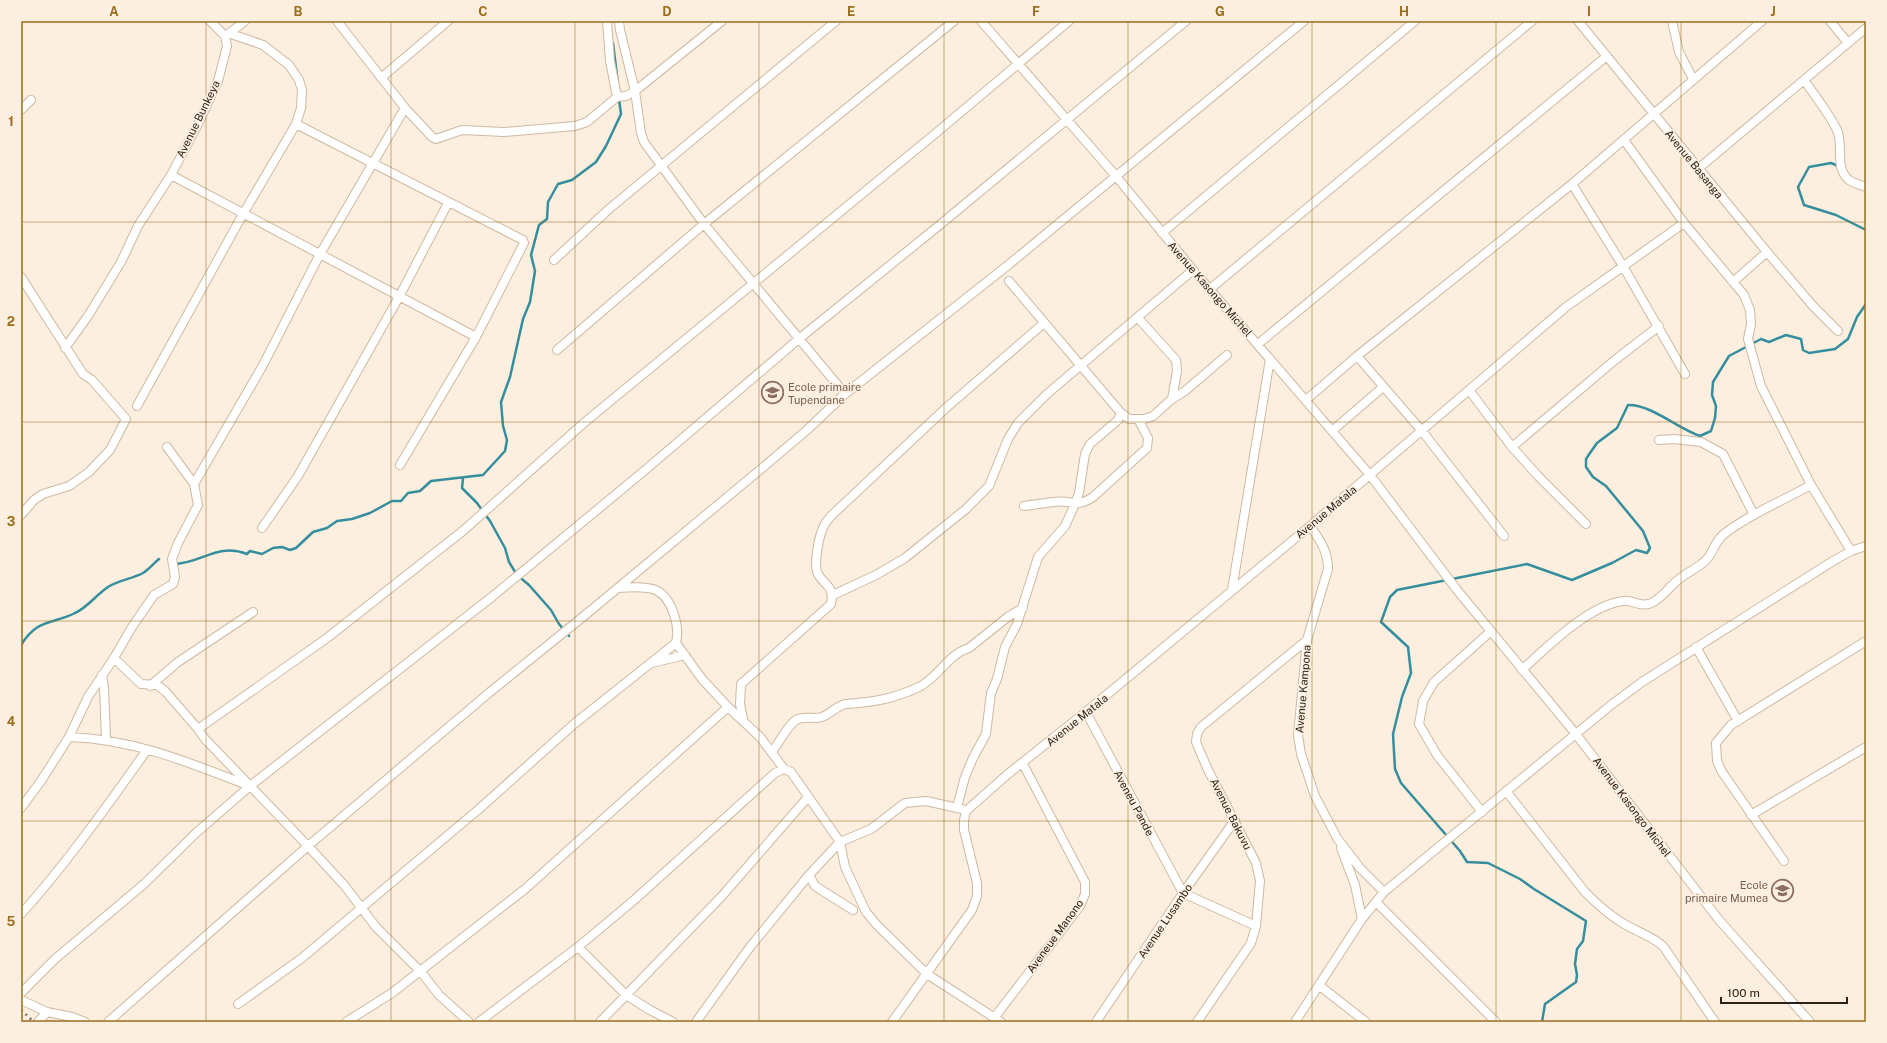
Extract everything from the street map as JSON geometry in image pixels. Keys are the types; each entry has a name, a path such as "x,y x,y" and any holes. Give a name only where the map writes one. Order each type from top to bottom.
{"street":[{"path":"137,406 243,214 296,124 301,108 302,90 299,80 289,66 263,45 228,35 210,21"},
{"path":"228,35 245,21"},
{"path":"336,21 405,108 436,140 462,130 504,132 575,126 587,122 617,97 626,96 635,91 722,21"},
{"path":"381,78 448,21"},
{"path":"607,21 612,74 617,97"},
{"path":"619,21 635,91 641,133 644,142 704,224 754,282 845,394"},
{"path":"554,260 609,209 836,21"},
{"path":"557,350 704,224 954,21"},
{"name":"Avenue Kasongo Michel","path":"981,21 1115,175 1193,270 1370,475 1457,590 1490,632 1575,733 1719,920 1810,1022"},
{"path":"198,729 327,638 464,530 585,422 936,133 1016,63 1069,21"},
{"path":"21,992 55,959 144,884 196,833 250,786 492,596 680,441 800,338 936,228 1186,21"},
{"path":"108,1022 308,846 807,430 845,394 1007,266 1115,175 1304,21"},
{"path":"1162,233 1415,21"},
{"path":"1210,289 1532,21"},
{"name":"Avenue Basanga","path":"1578,21 1767,252 1813,306 1838,331"},
{"path":"1672,21 1679,52 1693,79"},
{"path":"1306,400 1357,356 1572,184 1762,21"},
{"path":"1830,21 1848,43"},
{"path":"1698,168 1866,28"},
{"name":"Avenue Bunkeya","path":"65,348 88,316 121,262 138,226 170,175 199,122 218,81 226,54 228,35"},
{"path":"1258,344 1607,56"},
{"path":"1804,80 1837,130 1841,147 1842,171 1849,180 1866,187"},
{"path":"21,110 31,100"},
{"path":"194,484 262,367 320,254 405,108"},
{"path":"296,124 521,239 524,243 476,337 400,466"},
{"path":"1624,140 1684,224 1744,295 1750,310 1748,339 1761,386 1811,485 1851,551"},
{"path":"170,175 476,337"},
{"path":"1572,184 1623,266 1686,374"},
{"path":"262,528 298,476 399,297 448,203"},
{"name":"Avenue Matala","path":"966,811 1008,774 1023,764 1310,526 1566,307 1684,224"},
{"path":"1733,282 1767,252"},
{"path":"833,595 876,575 906,558 966,509 989,486 1008,439 1018,423 1047,394 1082,366 1193,270"},
{"path":"21,277 83,374 92,380 126,419 110,450 89,472 69,486 53,490 34,500 21,515"},
{"path":"1009,281 1121,413 1129,419 1152,416 1172,399 1185,391 1227,355"},
{"path":"1138,318 1176,360 1177,371 1172,399"},
{"path":"742,719 740,704 741,684 831,604 833,595 830,588 817,572 816,560 823,526 831,516 936,417 1044,323"},
{"path":"1512,446 1610,364 1659,326"},
{"path":"1357,356 1422,431 1504,536"},
{"path":"1232,590 1270,359"},
{"path":"1332,431 1383,387"},
{"path":"1469,390 1512,446 1538,476 1586,524"},
{"path":"957,807 968,770 986,734 991,693 997,679 1005,648 1015,629 1023,608 1038,557 1065,526 1079,493 1081,468 1090,444 1118,420 1121,413"},
{"path":"1024,506 1063,501 1075,504 1085,502 1093,496 1146,448 1148,438 1138,419"},
{"path":"1659,440 1674,439 1701,442 1723,454 1754,516"},
{"path":"21,808 42,781 69,737 88,697 114,658 132,627 154,595 173,584 175,578 172,559 198,505 194,484 167,446"},
{"path":"1522,670 1590,613 1624,600 1641,604 1650,604 1677,580 1706,560 1716,543 1724,534 1811,485"},
{"name":"Avenue Kampona","path":"1310,526 1323,544 1328,559 1328,569 1307,640 1298,735 1300,748 1315,796 1337,838 1360,868 1384,892"},
{"path":"1295,1022 1320,986 1362,919 1384,892 1482,812 1575,733 1642,682 1851,551 1866,546"},
{"path":"238,1004 302,958 361,907 479,810 574,724 676,643 678,635 677,623 674,613 663,596 654,589 618,588"},
{"path":"772,752 794,721 802,717 812,719 822,717 845,704 852,705 886,700 919,686 940,671 948,661 962,650 969,648 1009,616 1023,608"},
{"path":"150,686 178,662 253,612"},
{"path":"1482,812 1437,755 1419,724 1423,701 1434,682 1490,632"},
{"name":"Avenue Bakuvu","path":"1196,1022 1252,944 1256,926 1260,881 1256,863 1208,770 1196,742 1197,734 1201,727 1307,640"},
{"path":"1784,861 1751,815 1717,761 1716,743 1731,725 1866,641"},
{"path":"676,643 702,679 728,707 742,719 772,752 784,769 791,772 840,842 845,867 866,912 887,936 927,974 997,1020"},
{"path":"1696,648 1738,721"},
{"path":"647,665 660,660 684,656"},
{"path":"114,658 141,684 150,686 157,685 165,691 205,739 344,885 376,927 421,972 439,995 469,1022"},
{"path":"102,675 106,739"},
{"path":"346,1022 392,994 529,885 728,707"},
{"name":"Aveneu Pande","path":"1086,712 1183,893"},
{"path":"69,737 106,739 163,753 250,786"},
{"path":"1751,815 1866,747"},
{"path":"21,914 41,892 94,824 147,750"},
{"name":"Aveneue Manono","path":"997,1020 1080,906 1085,894 1085,882 1023,764"},
{"path":"479,1022 578,947 633,901 775,772 784,769"},
{"path":"1506,792 1585,892 1597,904 1621,922 1651,937 1663,946 1715,1022"},
{"path":"600,1022 722,896 808,797"},
{"path":"696,1022 750,947 809,875 840,842 871,829 905,802 926,801 957,807 966,811 964,830 977,883 977,896 972,910 892,1022"},
{"name":"Avenue Lusambo","path":"1096,1022 1183,893 1235,820"},
{"path":"1337,838 1355,885 1362,919"},
{"path":"809,875 815,886 854,910"},
{"path":"1183,893 1256,926"},
{"path":"1376,902 1496,1022"},
{"path":"578,947 626,995 673,1022"},
{"path":"1320,986 1366,1022"},
{"path":"21,1000 47,1012 72,1017 85,1022"},
{"path":"38,1022 47,1012"}],"waterway":[{"path":"613,43 618,84"},
{"path":"174,564 192,561 209,554 227,550 247,554 250,551 262,554 273,548 282,547 290,550 296,548 313,532 327,528 337,521 352,519 370,513 392,501 401,501 408,493 420,491 431,481 483,475 505,451 507,440 503,426 501,402 510,377 523,319 530,302 535,271 531,255 539,225 547,219 548,202 558,184 572,180 596,162 606,146 621,114 619,99"},
{"path":"1838,166 1831,163 1809,167 1798,187 1804,205 1836,215 1866,230"},
{"path":"1452,579 1527,564 1572,580 1612,563 1636,550 1647,553 1650,548 1643,531 1606,486 1593,477 1586,467 1586,459 1590,453 1597,443 1617,428 1628,405 1645,408 1700,436 1711,431 1715,418 1716,406 1712,395 1713,382 1729,356 1761,339 1769,342 1786,335 1801,339 1803,350 1809,353 1835,349 1848,339 1857,317 1866,304"},
{"path":"463,478 462,488 477,503 490,521 505,548 509,562 517,575 529,585 551,610 559,624 569,636"},
{"path":"21,645 27,636 39,626 66,617 80,610 108,587 143,573 159,559"},
{"path":"1447,580 1397,590 1390,597 1381,622 1408,647 1411,673 1402,697 1393,734 1395,769 1401,783 1460,851 1467,862 1488,863 1520,879 1586,921 1583,941 1577,949 1575,964 1577,975 1576,982 1545,1004 1542,1022"}],"railway":[{"path":"21,1010 34,1022"}],"place":[{"name":"Ecole primaire Tupendane","path":"772,393"},
{"name":"Ecole primaire Mumea","path":"1783,891"}]}
